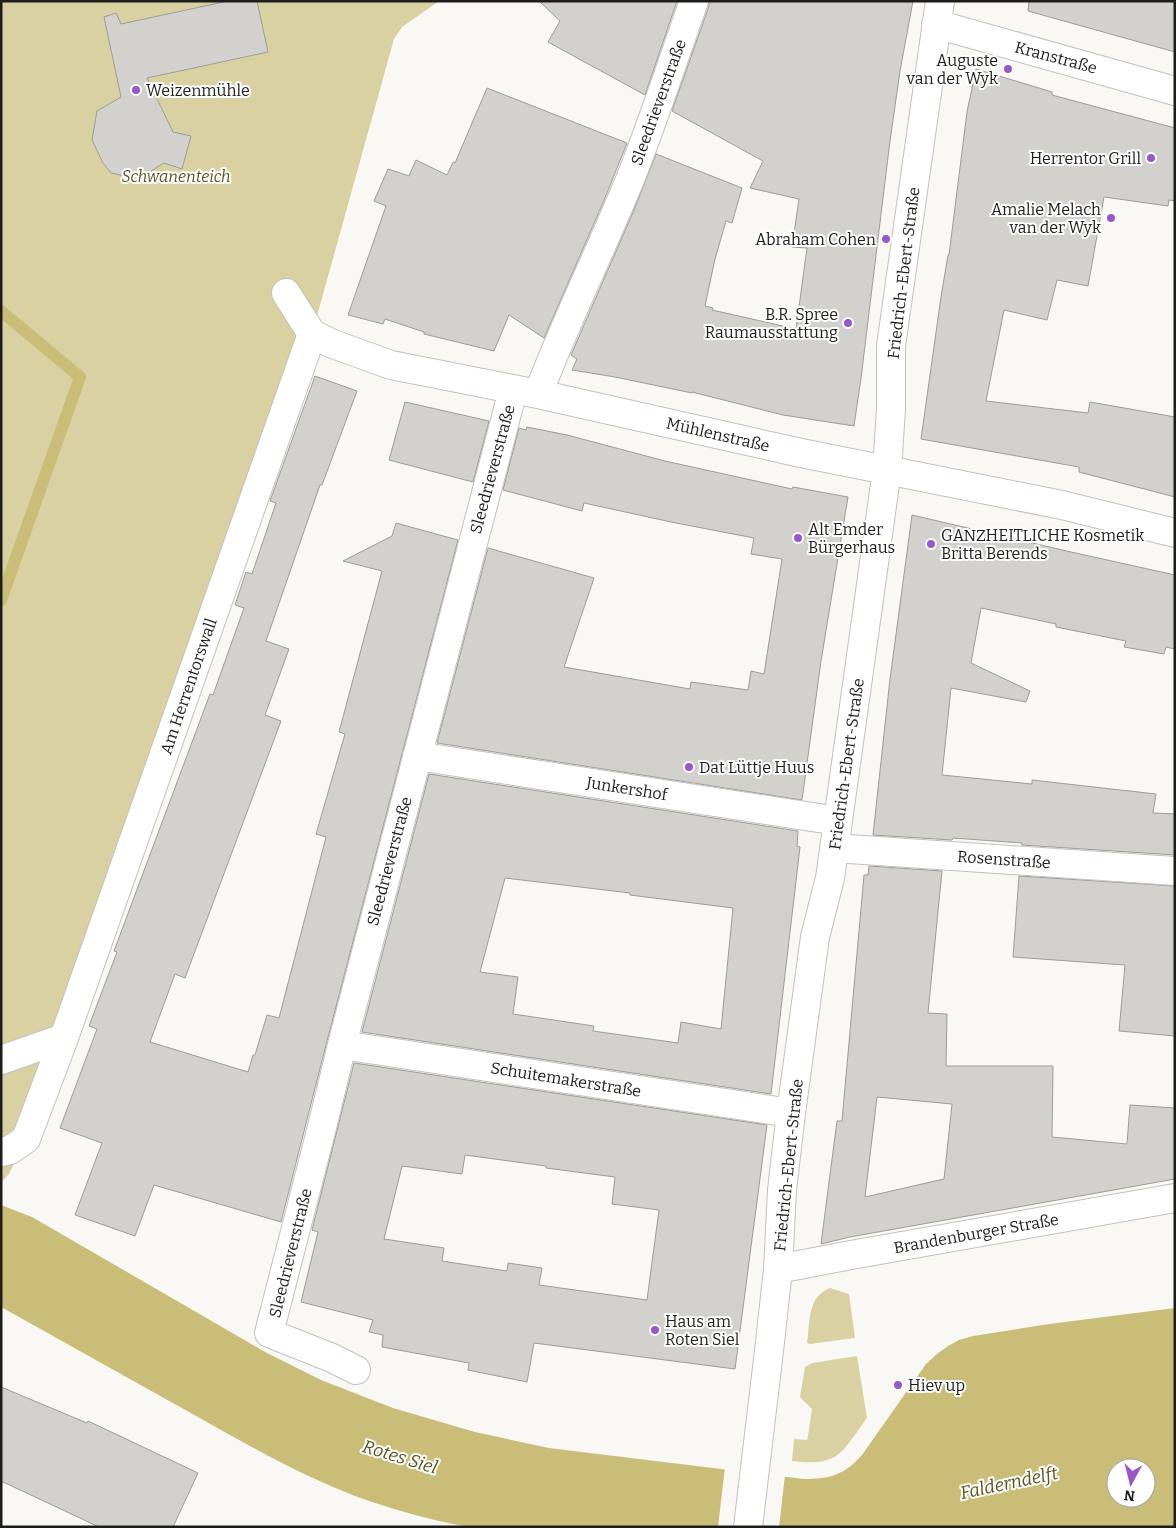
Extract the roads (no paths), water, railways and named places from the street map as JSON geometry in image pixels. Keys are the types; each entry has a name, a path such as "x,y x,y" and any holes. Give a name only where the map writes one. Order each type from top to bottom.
{"street":[{"name":"Sleedrieverstraße","path":"356,1370 332,1358 269,1333 417,756 526,392 563,331 631,177 662,95 694,1"},
{"name":"Kranstraße","path":"938,13 1175,91"},
{"name":"Friedrich-Ebert-Straße","path":"748,1527 778,1269 782,1190 791,1113 815,937 830,878 887,470 891,410 891,346 938,13"},
{"path":"286,293 312,334"},
{"name":"Mühlenstraße","path":"312,334 333,344 390,365 526,392 801,453 1062,505 1175,533"},
{"name":"Am Herrentorswall","path":"1,1152 10,1150 26,1138 64,1038 312,334"},
{"name":"Junkershof","path":"417,756 838,821"},
{"name":"Rosenstraße","path":"834,848 1175,871"},
{"path":"1,1060 64,1038"},
{"name":"Schuitemakerstraße","path":"342,1045 791,1113"},
{"name":"Brandenburger Straße","path":"778,1269 1175,1198"}],"water":[{"path":"1,1205 32,1217 267,1353 321,1380 393,1408 475,1432 549,1448 804,1479 829,1477 843,1471 855,1462 862,1455 926,1364 948,1346 959,1340 1049,1324 1175,1308 1175,1527 468,1527 394,1509 344,1492 249,1446 1,1307"}],"waterway":[{"path":"1,311 80,377 1,600"}],"place":[{"name":"Auguste van der Wyk","path":"1008,69"},
{"name":"Weizenmühle","path":"136,90"},
{"name":"Herrentor Grill","path":"1151,158"},
{"name":"Amalie Melach van der Wyk","path":"1111,218"},
{"name":"Abraham Cohen","path":"886,239"},
{"name":"B.R. Spree Raumausstattung","path":"848,323"},
{"name":"Alt Emder Bürgerhaus","path":"798,538"},
{"name":"GANZHEITLICHE Kosmetik Britta Berends","path":"931,544"},
{"name":"Dat Lüttje Huus","path":"689,767"},
{"name":"Haus am Roten Siel","path":"655,1330"},
{"name":"Hiev up","path":"898,1385"}],"park label":[{"name":"Schwanenteich","path":"176,176"}],"water label":[{"name":"Rotes Siel","path":"400,1457"},
{"name":"Falderndelft","path":"1009,1483"}]}
